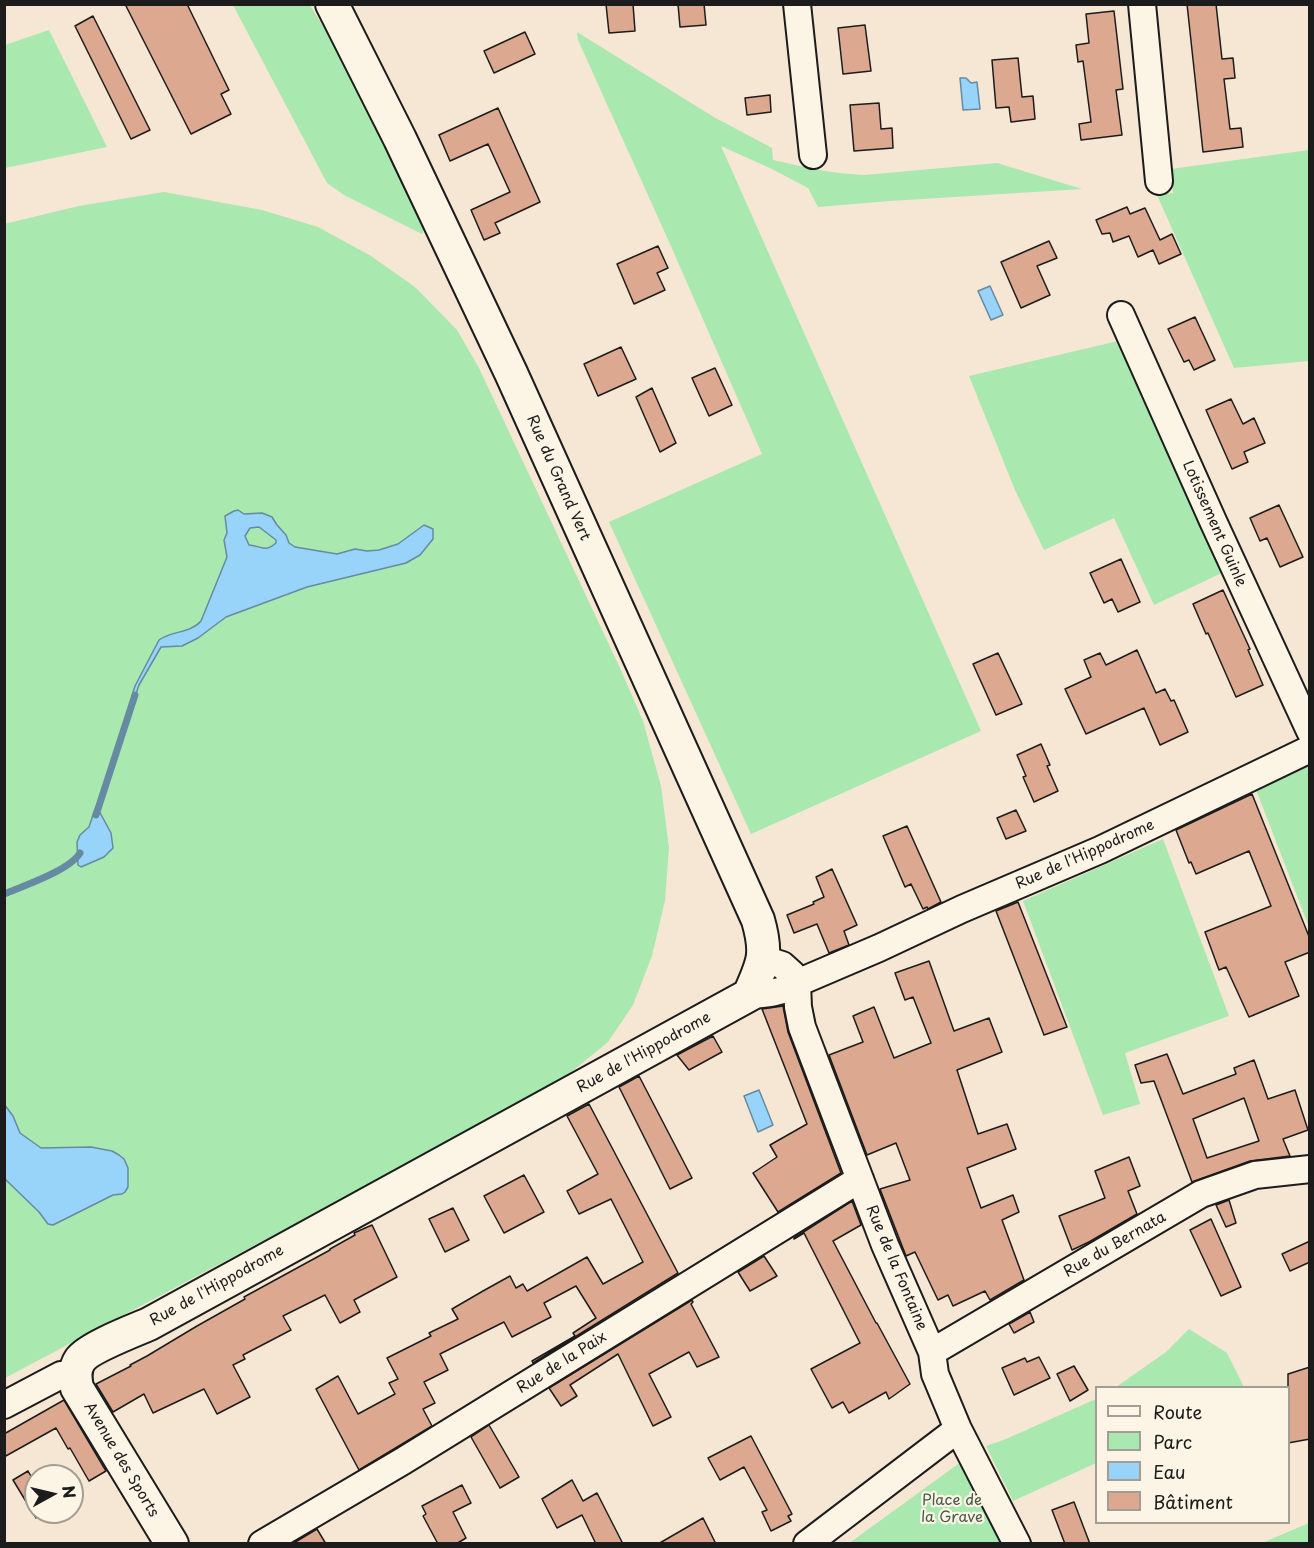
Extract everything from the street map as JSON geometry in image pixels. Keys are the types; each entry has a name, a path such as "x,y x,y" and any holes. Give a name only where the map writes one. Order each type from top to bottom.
{"main road":[{"name":"Rue du Grand Vert","path":"332,4 400,139 506,363 754,910 764,939 764,959 749,995"},
{"name":"Rue de l'Hippodrome","path":"75,1374 81,1359 92,1351 149,1324 749,995"},
{"name":"Avenue des Sports","path":"75,1374 77,1388 172,1544"}],"street":[{"path":"797,4 813,155"},
{"path":"1142,4 1159,181"},
{"name":"Lotissement Guinle","path":"1121,315 1310,731"},
{"name":"Rue de l'Hippodrome","path":"749,995 772,994 786,990 962,909 1100,850 1310,749"},
{"path":"764,959 782,964 797,983"},
{"name":"Rue de la Fontaine","path":"797,983 802,1027 885,1245 932,1352 935,1374 958,1429 1017,1544"},
{"name":"Rue du Bernata","path":"932,1352 1201,1194 1255,1175 1310,1170"},
{"name":"Rue de la Paix","path":"261,1544 403,1461 860,1179"},
{"path":"4,1405 61,1375 75,1374"},
{"path":"807,1544 958,1429"}],"green space":[{"path":"233,5 310,5 369,103 425,227 422,234 344,195 327,183"},
{"path":"49,30 107,147 5,168 5,45"},
{"path":"577,32 712,116 772,148 773,160 830,172 865,175 997,163 1082,189 818,207 808,188 721,146 981,731 751,834 609,522 762,454 578,40"},
{"path":"1309,150 1309,361 1234,368 1157,195 1173,193 1171,169"},
{"path":"164,192 262,210 318,227 371,256 415,287 457,330 479,368 643,721 661,786 669,848 665,900 652,956 633,1005 608,1042 570,1073 538,1095 5,1378 4,224 79,206"},
{"path":"1118,341 1224,572 1154,605 1114,518 1044,550 1015,490 969,376"},
{"path":"1309,763 1309,927 1255,787"},
{"path":"1163,839 1229,1016 1125,1053 1140,1104 1103,1115 1023,901"},
{"path":"1189,1329 1227,1353 1244,1386 1117,1386 1166,1352"},
{"path":"1095,1399 1095,1463 1013,1501 986,1446"},
{"name":"Place de la Grave","path":"965,1459 1005,1544 848,1544"},
{"path":"1309,1523 1309,1543 1262,1543"}],"water":[{"path":"960,78 966,78 971,83 977,82 980,109 963,110"},
{"path":"990,286 1003,315 991,320 978,291"},
{"path":"238,510 244,514 262,513 272,517 286,535 289,543 295,547 337,554 355,549 379,550 398,544 424,525 433,529 433,539 420,555 406,563 307,587 226,617 198,638 182,646 161,647 136,694 132,696 159,640 192,628 201,621 227,557 224,540 227,533 225,516","holes":["259,527 276,540 276,543 269,548 263,548 249,545 245,536 250,528"]},
{"path":"95,809 98,809 111,833 113,848 104,857 81,867 78,865 77,842 80,835 89,827"},
{"path":"759,1090 773,1125 758,1132 744,1096"},
{"path":"4,1104 13,1116 20,1133 41,1148 91,1147 112,1151 119,1155 124,1159 128,1168 128,1187 125,1192 113,1195 53,1225 48,1224 5,1179"}],"building":[{"path":"125,4 187,4 229,90 221,94 231,114 191,134"},
{"path":"606,4 633,4 635,31 609,33"},
{"path":"678,4 704,4 706,25 680,27"},
{"path":"1187,4 1216,4 1222,59 1233,58 1235,78 1224,79 1230,129 1241,128 1243,147 1203,152"},
{"path":"1114,11 1123,89 1116,90 1122,135 1081,140 1079,124 1091,122 1083,61 1078,62 1076,45 1089,43 1086,14"},
{"path":"93,16 150,130 131,139 75,26"},
{"path":"865,25 871,71 843,74 838,28"},
{"path":"525,32 535,54 494,73 484,51"},
{"path":"1018,58 1022,97 1033,96 1035,119 1011,122 1009,107 996,108 992,60"},
{"path":"770,95 771,112 747,115 745,98"},
{"path":"879,103 881,129 892,128 893,148 854,151 850,105"},
{"path":"498,108 540,202 495,223 500,233 484,240 471,210 510,192 488,144 450,161 439,135"},
{"path":"1127,207 1130,214 1145,208 1160,240 1172,234 1181,254 1159,264 1153,250 1138,257 1129,236 1113,242 1110,233 1102,234 1096,220"},
{"path":"1049,241 1057,258 1037,266 1050,295 1021,308 1001,262"},
{"path":"658,246 668,268 657,273 665,290 634,304 617,264"},
{"path":"1195,317 1215,360 1194,370 1189,360 1184,362 1168,329"},
{"path":"621,347 636,379 598,396 584,364"},
{"path":"715,368 732,405 709,416 692,378"},
{"path":"652,388 676,443 660,452 636,397"},
{"path":"1231,399 1243,424 1254,418 1265,443 1244,452 1248,462 1232,469 1206,410"},
{"path":"1279,505 1303,557 1280,567 1267,538 1260,541 1250,518"},
{"path":"1121,559 1140,602 1118,612 1112,599 1104,603 1090,573"},
{"path":"1223,590 1250,649 1248,650 1263,685 1236,697 1193,604"},
{"path":"1137,650 1156,693 1165,689 1171,701 1174,700 1188,732 1160,745 1144,708 1086,734 1065,689 1091,677 1084,660 1100,653 1106,665"},
{"path":"998,653 1022,704 996,715 973,664"},
{"path":"1041,744 1050,765 1047,766 1058,791 1034,802 1023,777 1026,776 1017,755"},
{"path":"1252,794 1310,939 1310,952 1285,962 1299,996 1249,1017 1226,967 1219,970 1205,932 1271,906 1249,851 1196,874 1191,862 1189,863 1176,830"},
{"path":"1016,810 1026,831 1006,839 997,818"},
{"path":"907,826 941,902 928,909 927,907 923,909 911,884 905,887 883,836"},
{"path":"832,869 857,925 844,931 849,945 829,953 817,924 794,933 787,915 814,904 813,902 824,897 816,877"},
{"path":"1018,902 1067,1027 1044,1035 996,911"},
{"path":"929,961 954,1031 989,1018 1002,1052 957,1070 978,1134 1007,1124 1016,1149 967,1168 981,1208 1013,1195 1019,1212 1002,1220 1024,1280 990,1300 985,1291 953,1306 948,1295 938,1300 915,1252 906,1256 880,1189 910,1180 896,1143 867,1155 829,1055 863,1042 853,1016 874,1007 894,1058 931,1043 913,997 905,1000 895,973"},
{"path":"783,1006 788,1032 841,1173 778,1212 753,1173 777,1157 770,1145 807,1124 762,1009"},
{"path":"713,1036 722,1052 689,1070 677,1055"},
{"path":"1167,1054 1183,1094 1236,1074 1234,1068 1254,1060 1268,1099 1295,1090 1308,1130 1283,1139 1290,1156 1250,1161 1192,1182 1154,1081 1141,1083 1135,1065","holes":["1244,1098 1259,1141 1207,1158 1193,1119"]},
{"path":"639,1076 692,1178 670,1189 619,1087"},
{"path":"589,1104 678,1273 533,1363 532,1361 575,1336 573,1333 596,1318 576,1286 544,1303 551,1317 512,1337 504,1322 440,1354 448,1370 424,1382 435,1403 423,1409 432,1426 359,1470 316,1389 338,1376 358,1414 395,1394 389,1383 398,1379 387,1358 431,1336 429,1333 458,1319 452,1309 510,1276 516,1288 523,1284 527,1291 587,1257 603,1284 643,1262 611,1199 579,1214 567,1191 598,1174 567,1116"},
{"path":"1129,1157 1140,1186 1128,1191 1137,1214 1072,1250 1059,1216 1105,1198 1095,1171"},
{"path":"524,1175 544,1212 504,1233 484,1196"},
{"path":"1229,1200 1236,1223 1226,1227 1216,1205"},
{"path":"852,1201 861,1225 833,1241 910,1384 889,1399 886,1392 849,1413 843,1402 832,1408 811,1369 860,1343 804,1233 794,1238"},
{"path":"453,1208 469,1240 445,1252 429,1219"},
{"path":"1211,1219 1241,1287 1221,1296 1190,1230"},
{"path":"372,1225 397,1277 354,1300 360,1312 340,1323 325,1295 283,1316 291,1330 243,1355 245,1359 233,1365 250,1397 217,1414 204,1389 153,1413 144,1394 113,1412 96,1384 245,1299 244,1297 330,1250 355,1235 354,1233"},
{"path":"1310,1241 1310,1262 1290,1271 1282,1254"},
{"path":"764,1256 777,1276 750,1291 738,1272"},
{"path":"692,1300 691,1304 719,1357 697,1367 689,1352 649,1374 671,1417 653,1426 618,1354 570,1385 577,1396 561,1406 549,1388"},
{"path":"1030,1312 1034,1322 1014,1333 1009,1324"},
{"path":"1039,1357 1050,1378 1014,1395 1002,1368 1025,1358 1027,1362"},
{"path":"1074,1366 1088,1390 1070,1401 1057,1374"},
{"path":"1310,1367 1310,1439 1290,1443 1290,1386 1288,1386 1288,1374"},
{"path":"64,1400 106,1471 89,1481 84,1472 84,1464 79,1464 56,1428 4,1457 4,1434"},
{"path":"489,1425 519,1477 500,1488 471,1437"},
{"path":"751,1436 792,1514 788,1516 791,1521 771,1531 762,1512 767,1510 744,1467 720,1480 708,1458"},
{"path":"24,1473 24,1498 13,1480"},
{"path":"572,1480 583,1501 597,1493 623,1544 596,1544 582,1515 557,1528 542,1499"},
{"path":"462,1485 471,1503 453,1512 466,1538 456,1544 438,1544 423,1516 426,1514 422,1506"},
{"path":"1074,1502 1090,1544 1065,1544 1052,1510"},
{"path":"703,1518 716,1544 658,1544"},
{"path":"317,1529 326,1544 292,1544"}],"waterway":[{"path":"96,815 135,695"},
{"path":"4,894 57,871 80,853"}]}
